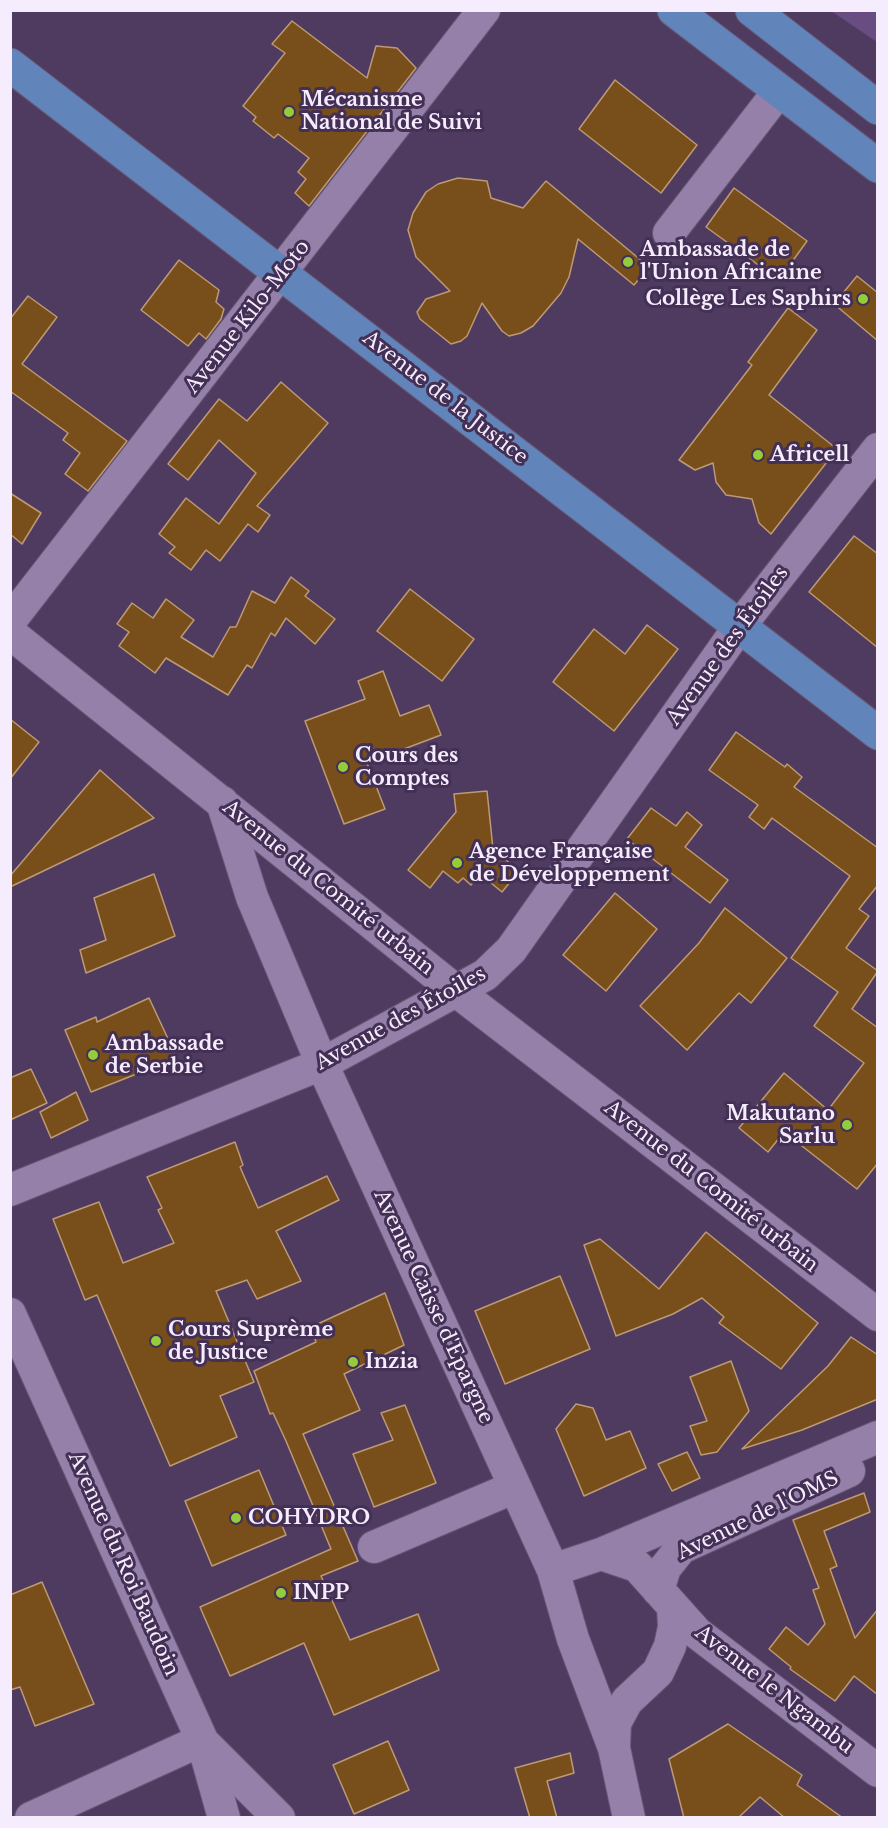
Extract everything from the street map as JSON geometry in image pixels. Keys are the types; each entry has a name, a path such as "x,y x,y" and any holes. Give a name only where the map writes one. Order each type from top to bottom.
{"main road":[{"path":"674,10 878,166"},
{"path":"752,10 878,108"},
{"name":"Avenue de la Justice","path":"10,65 878,733"}],"street":[{"name":"Avenue Kilo-Moto","path":"10,621 283,273 484,10"},
{"path":"669,232 779,91"},
{"name":"Avenue des Étoiles","path":"10,1190 322,1064 485,975 511,950 739,627 878,450"},
{"name":"Avenue du Comité urbain","path":"10,633 455,990 878,1315"},
{"name":"Avenue Caisse d'Epargne","path":"222,802 252,897 322,1064 553,1570 573,1639 614,1748 629,1818"},
{"name":"Avenue du Roi Baudoin","path":"10,1314 202,1740 224,1818"},
{"path":"553,1570 602,1554 878,1437"},
{"name":"Avenue de l'OMS","path":"665,1598 665,1568 681,1548 878,1458"},
{"path":"374,1547 515,1487"},
{"name":"Avenue le Ngambu","path":"602,1554 637,1566 697,1633 878,1771"},
{"name":"Avenue le Ngambu","path":"614,1748 615,1723 627,1701 658,1672 670,1646 674,1627 665,1598"},
{"path":"31,1818 202,1740 279,1818"}],"shaded area":[{"path":"831,11 877,11 877,42"}],"building":[{"path":"292,21 367,78 376,46 397,48 416,68 309,206 295,193 306,179 298,172 309,158 278,134 274,138 253,121 256,117 243,106 285,53 272,44"},
{"path":"615,80 697,145 661,193 579,129"},
{"path":"458,178 487,181 491,198 523,208 546,181 649,267 634,285 578,239 569,277 561,293 533,326 521,333 509,336 502,331 482,303 467,336 451,344 420,319 417,312 426,299 450,291 416,257 408,230 413,213 426,192 438,184"},
{"path":"734,188 807,241 779,280 706,227"},
{"path":"179,260 219,290 216,302 224,309 221,319 206,339 199,333 188,346 141,310"},
{"path":"857,276 878,293 878,341 834,304"},
{"path":"28,296 57,317 22,364 127,441 88,491 65,474 80,453 63,440 68,433 10,391 10,319"},
{"name":"Africell","path":"788,308 817,330 769,395 837,449 771,534 759,523 752,499 726,495 716,482 713,463 695,470 679,460 752,365 748,362"},
{"path":"281,382 328,423 257,506 270,515 258,532 248,524 220,561 206,550 191,570 169,553 175,547 159,534 186,498 219,524 256,473 219,440 188,480 168,464 219,399 247,421"},
{"path":"10,493 41,513 22,544 10,534"},
{"path":"854,536 878,554 878,648 809,592"},
{"path":"291,577 309,591 305,596 335,619 315,644 286,618 275,636 271,633 252,668 247,665 228,695 166,658 155,673 119,646 129,632 117,624 132,603 153,618 166,599 194,620 181,637 213,657 230,627 236,627 252,591 275,603"},
{"path":"410,589 474,639 442,681 377,631"},
{"path":"647,625 678,649 614,731 553,682 594,629 625,654"},
{"path":"383,671 400,716 429,705 441,735 367,763 385,809 344,824 305,721 365,699 358,681"},
{"path":"10,719 39,742 10,779"},
{"path":"736,732 785,767 787,764 802,777 794,787 878,848 878,885 859,909 869,916 846,948 878,971 852,1009 878,1028 878,1163 857,1189 784,1132 768,1152 739,1128 784,1073 828,1110 864,1063 814,1026 838,992 791,958 850,876 772,818 764,829 749,817 758,805 709,770"},
{"path":"100,770 154,818 10,887 10,876"},
{"path":"487,791 493,849 519,871 502,892 480,874 471,885 463,878 458,883 443,871 430,888 408,870 456,812 454,794"},
{"path":"651,808 676,826 687,812 702,825 685,847 728,880 710,903 627,839"},
{"path":"154,874 175,936 86,973 80,950 106,940 94,898"},
{"path":"615,893 657,929 606,991 563,955"},
{"path":"725,908 787,958 751,1003 739,993 687,1050 640,1006 699,943"},
{"path":"149,998 177,1058 91,1092 65,1030 96,1017 97,1022"},
{"path":"31,1069 47,1103 10,1120 10,1078"},
{"path":"76,1092 88,1120 51,1138 40,1112"},
{"path":"235,1142 243,1165 240,1167 258,1208 327,1176 339,1200 276,1231 301,1281 257,1299 247,1280 216,1291 254,1382 220,1396 237,1437 170,1466 97,1295 85,1300 53,1219 99,1202 123,1263 174,1243 158,1210 162,1208 147,1177"},
{"path":"706,1232 818,1323 781,1369 719,1323 724,1317 702,1298 673,1314 616,1336 584,1245 600,1239 659,1289"},
{"path":"560,1276 590,1349 505,1384 475,1311"},
{"path":"385,1293 404,1345 344,1374 360,1410 303,1434 358,1561 321,1576 350,1640 418,1614 439,1670 334,1715 304,1643 230,1676 200,1607 331,1549 286,1441 273,1413 270,1414 254,1371 316,1342 311,1327"},
{"path":"851,1337 878,1355 878,1399 802,1430 742,1449 828,1366"},
{"path":"731,1361 749,1411 717,1452 701,1455 690,1426 707,1421 690,1377"},
{"path":"576,1404 593,1408 606,1440 630,1431 646,1468 584,1496 556,1429"},
{"path":"405,1405 436,1483 374,1507 353,1454 393,1440 381,1413"},
{"path":"687,1452 700,1478 672,1491 658,1464"},
{"name":"COHYDRO","path":"259,1470 286,1535 212,1566 185,1501"},
{"path":"864,1493 870,1512 824,1531 837,1566 830,1569 855,1638 878,1609 878,1695 854,1676 835,1701 790,1669 791,1667 769,1649 786,1627 808,1645 825,1624 813,1590 819,1588 793,1520"},
{"path":"42,1582 94,1704 35,1726 20,1687 10,1690 10,1595"},
{"path":"728,1724 802,1775 797,1785 843,1818 785,1818 760,1797 738,1818 684,1818 669,1759"},
{"path":"388,1741 409,1790 354,1814 333,1765"},
{"path":"570,1753 574,1773 547,1781 557,1818 530,1818 515,1768"}],"place":[{"name":"Mécanisme National de Suivi","path":"289,112"},
{"name":"Ambassade de l'Union Africaine","path":"628,262"},
{"name":"Collège Les Saphirs","path":"863,299"},
{"name":"Africell","path":"758,455"},
{"name":"Cours des Comptes","path":"343,767"},
{"name":"Agence Française de Développement","path":"457,863"},
{"name":"Ambassade de Serbie","path":"93,1055"},
{"name":"Makutano Sarlu","path":"847,1125"},
{"name":"Cours Suprème de Justice","path":"156,1341"},
{"name":"Inzia","path":"353,1362"},
{"name":"COHYDRO","path":"236,1518"},
{"name":"INPP","path":"281,1593"}]}
